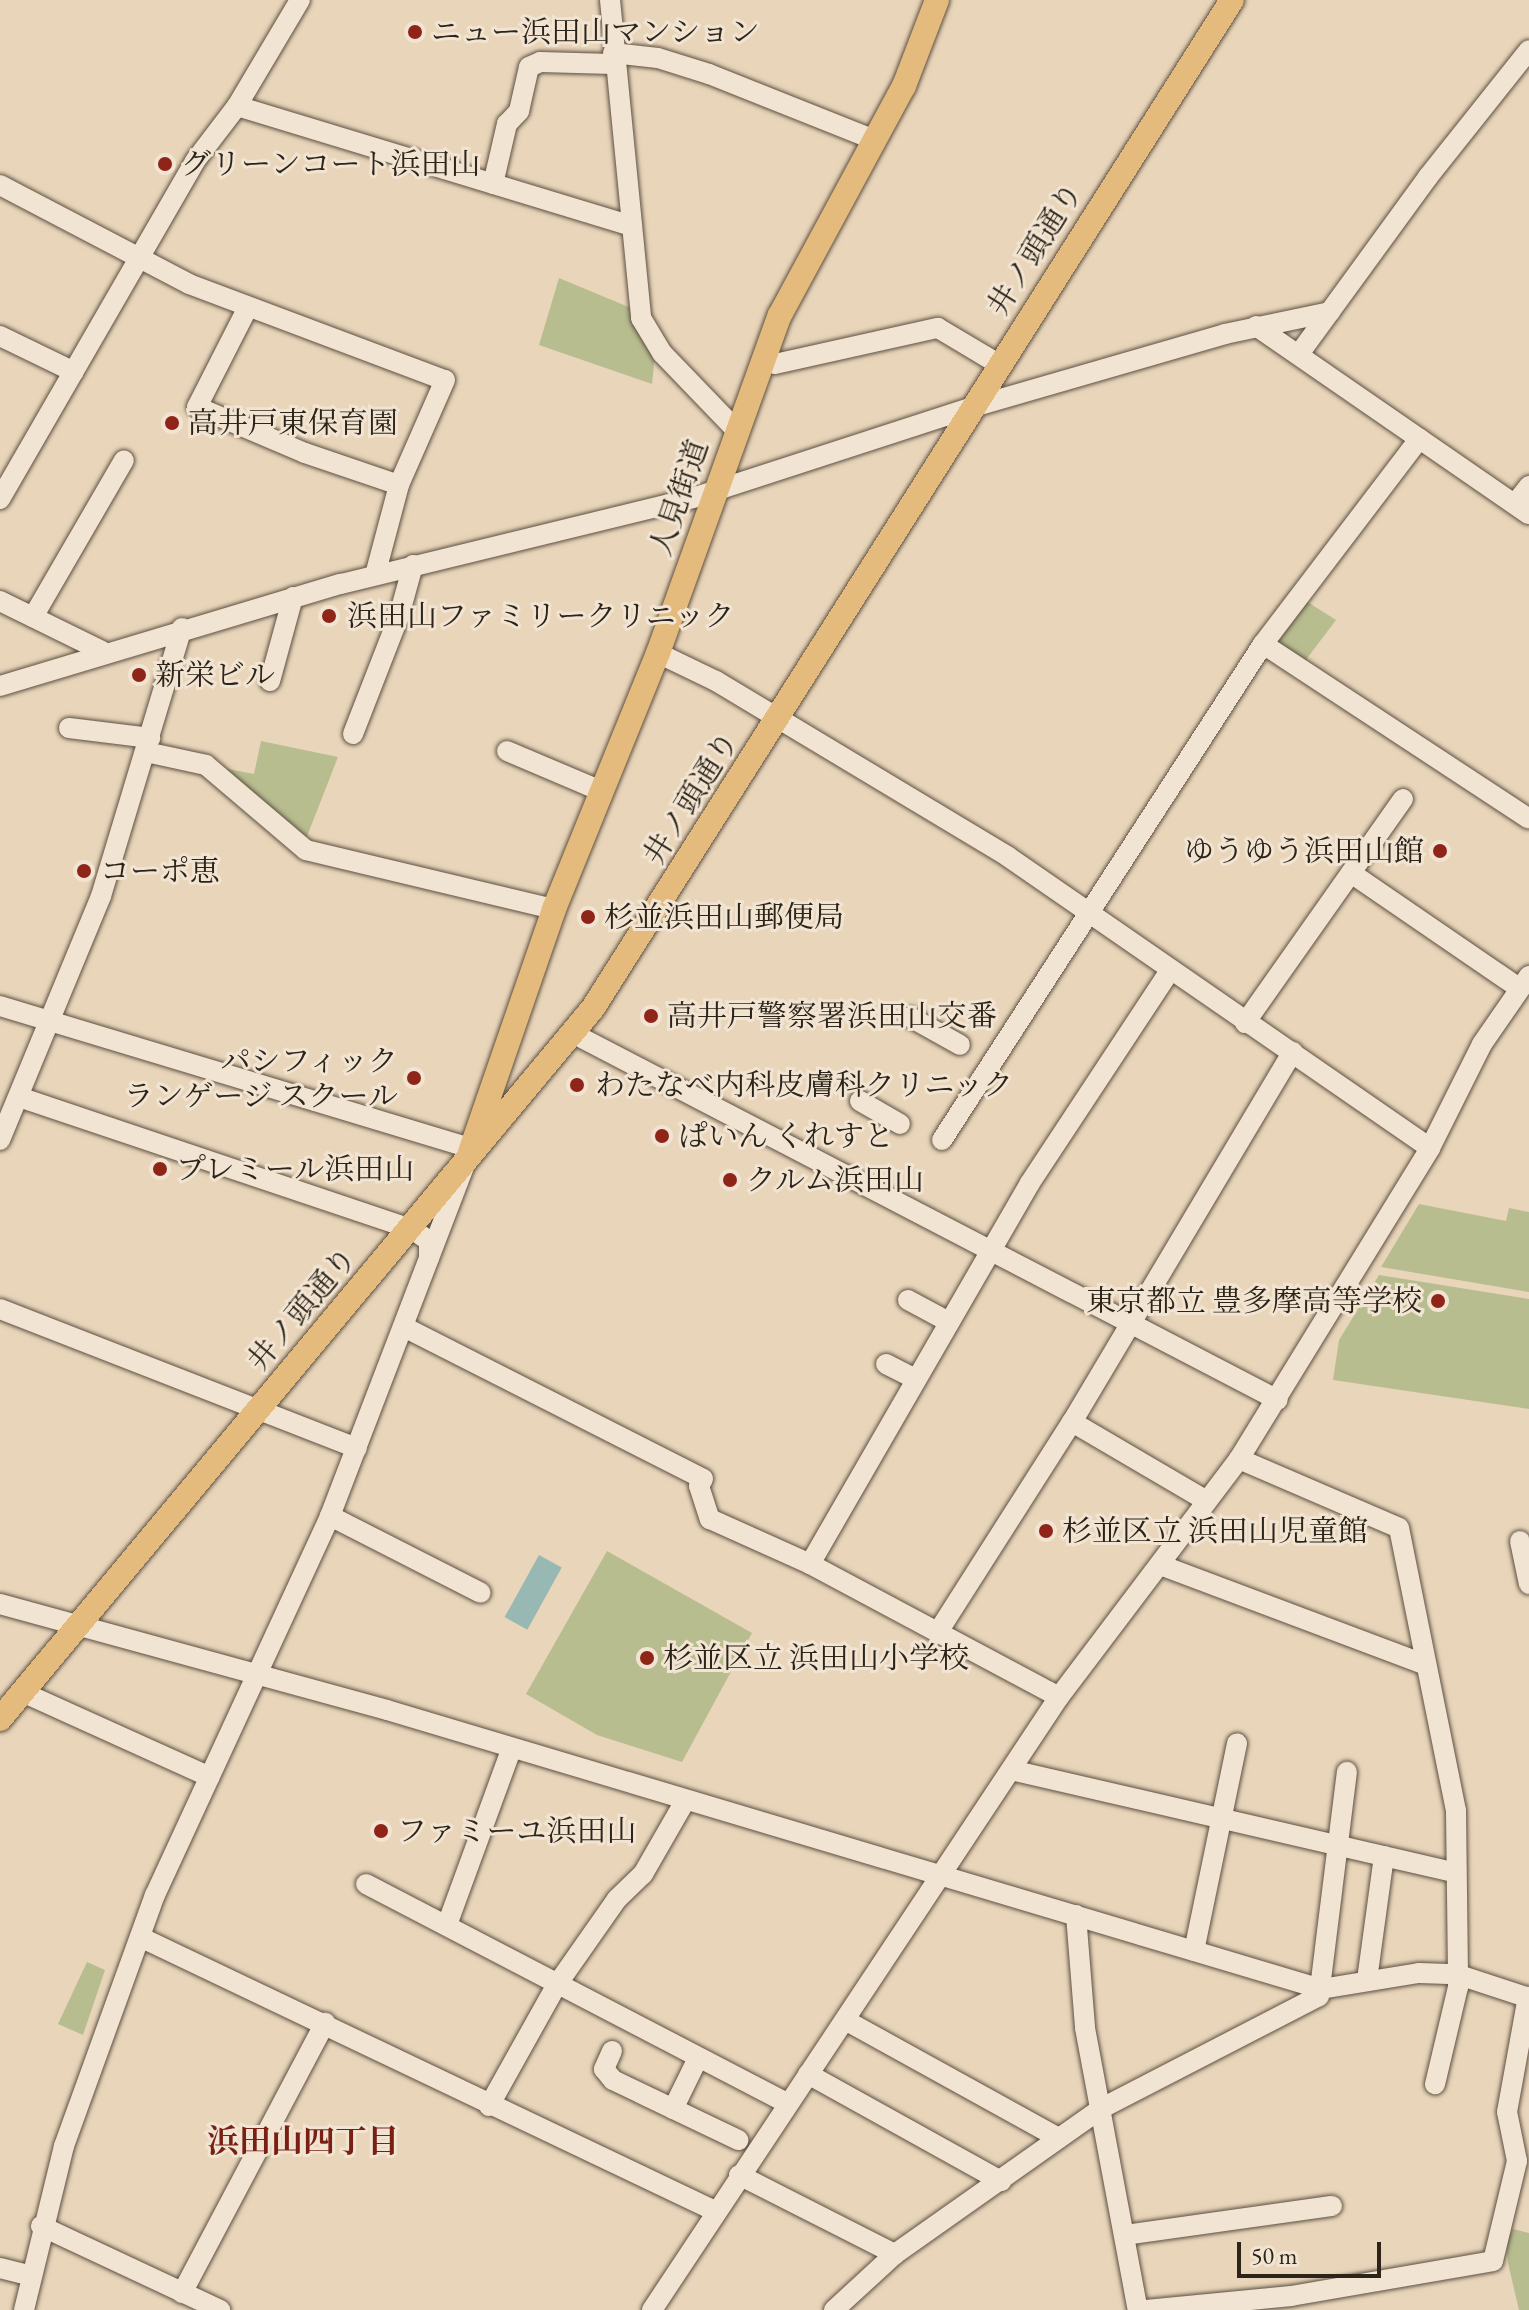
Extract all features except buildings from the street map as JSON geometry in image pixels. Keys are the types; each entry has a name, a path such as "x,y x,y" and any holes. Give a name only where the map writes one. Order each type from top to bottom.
{"main road":[{"name":"人見街道","path":"468,1158 554,909 599,790 658,653 780,315 904,86 937,0"},
{"name":"井ノ頭通り","path":"0,1719 574,1034 778,720 1232,0"}],"street":[{"path":"0,499 141,260 195,161 237,106 300,0"},
{"path":"610,0 613,59 641,318 662,353 737,431"},
{"path":"1299,354 1428,177 1529,50"},
{"path":"493,184 507,124 519,111 529,67 540,62 658,58 709,74 875,140"},
{"path":"237,106 632,226"},
{"path":"0,185 141,260 248,307 445,380 399,485 375,575"},
{"path":"248,307 197,407 305,453 399,485"},
{"path":"0,686 182,628 413,565 716,489 911,432 976,406 1256,326 1330,312"},
{"path":"1256,326 1522,509 1529,486"},
{"path":"775,364 938,328 1000,365"},
{"path":"0,336 74,372"},
{"path":"942,1140 1086,913 1263,644 1419,439"},
{"path":"33,617 124,460"},
{"path":"353,734 399,616 413,565"},
{"path":"270,681 293,597"},
{"path":"0,601 102,651"},
{"path":"0,1140 101,896 182,628"},
{"path":"1263,644 1529,819"},
{"path":"658,653 716,681 778,720 884,778 1245,1023 1293,1052 1430,1148"},
{"path":"69,728 148,745 206,765 306,850 554,909"},
{"path":"507,751 599,790"},
{"path":"1245,1023 1403,799"},
{"path":"652,2310 715,2211 845,2020 939,1872 1059,1697 1239,1459 1278,1400 1430,1148 1482,1044 1524,982 1351,873"},
{"path":"810,1564 991,1249 1170,971"},
{"path":"0,1006 50,1019 468,1158 330,1516 140,1937 64,2146 41,2226 24,2310"},
{"path":"910,1017 960,1045"},
{"path":"574,1034 1278,1400"},
{"path":"938,1632 1072,1422 1293,1052"},
{"path":"19,1097 412,1229 429,1241 429,1262"},
{"path":"860,1101 900,1124"},
{"path":"908,1300 949,1322"},
{"path":"0,1309 256,1412 357,1448"},
{"path":"404,1327 703,1479 699,1486 710,1519 810,1564 1059,1697"},
{"path":"886,1364 916,1379"},
{"path":"1072,1422 1205,1500"},
{"path":"1239,1459 1399,1528 1456,1811 1453,1872 1458,1987 1435,2084"},
{"path":"330,1516 481,1593"},
{"path":"1520,1541 1529,1584"},
{"path":"1160,1565 1426,1665"},
{"path":"0,1604 939,1872 1321,1989 1367,1980 1456,1974 1528,1998 1507,2112 1517,2161 1493,2261 1291,2296 1146,2310"},
{"path":"22,1692 210,1777"},
{"path":"1194,1951 1237,1743"},
{"path":"447,1925 511,1750"},
{"path":"1011,1770 1453,1872"},
{"path":"834,2310 895,2254 1102,2108 1304,2007 1321,1989 1347,1772"},
{"path":"489,2106 556,1986 617,1899 643,1874 685,1801"},
{"path":"1367,1980 1384,1856"},
{"path":"366,1884 556,1986 787,2103"},
{"path":"1076,1915 1085,2028 1138,2310"},
{"path":"140,1937 325,2023 489,2106 715,2211"},
{"path":"845,2020 1059,2138"},
{"path":"182,2293 325,2023"},
{"path":"612,2051 604,2069 613,2080 738,2140"},
{"path":"673,2109 698,2058"},
{"path":"808,2074 1001,2181"},
{"path":"739,2175 895,2254"},
{"path":"1125,2235 1332,2206"},
{"path":"41,2226 220,2310"},
{"path":"0,2268 31,2276"}],"green space":[{"path":"559,278 631,308 642,338 655,356 652,384 539,345"},
{"path":"1306,601 1336,620 1305,661 1274,640"},
{"path":"261,741 338,757 304,844 212,766 254,774"},
{"path":"1419,1204 1506,1221 1509,1208 1529,1212 1529,1292 1381,1267"},
{"path":"1379,1275 1529,1299 1529,1409 1333,1380 1339,1340"},
{"path":"607,1551 752,1633 682,1762 597,1735 526,1694"},
{"path":"87,1962 105,1970 83,2035 58,2024"},
{"path":"1513,2229 1529,2233 1529,2310 1519,2310 1508,2263 1506,2242"}],"water":[{"path":"539,1555 562,1568 527,1630 505,1617"}],"place":[{"name":"ニュー浜田山マンション","path":"415,32"},
{"name":"グリーンコート浜田山","path":"165,164"},
{"name":"高井戸東保育園","path":"172,423"},
{"name":"浜田山ファミリークリニック","path":"329,616"},
{"name":"新栄ビル","path":"139,675"},
{"name":"ゆうゆう浜田山館","path":"1440,851"},
{"name":"コーポ恵","path":"84,871"},
{"name":"杉並浜田山郵便局","path":"588,917"},
{"name":"高井戸警察署浜田山交番","path":"651,1016"},
{"name":"パシフィック ランゲージ スクール","path":"414,1078"},
{"name":"わたなべ内科皮膚科クリニック","path":"577,1085"},
{"name":"ぱいん くれすと","path":"662,1136"},
{"name":"プレミール浜田山","path":"160,1169"},
{"name":"クルム浜田山","path":"730,1180"},
{"name":"東京都立 豊多摩高等学校","path":"1438,1301"},
{"name":"杉並区立 浜田山児童館","path":"1046,1531"},
{"name":"杉並区立 浜田山小学校","path":"647,1658"},
{"name":"ファミーユ浜田山","path":"381,1831"}],"district":[{"name":"浜田山四丁目","path":"303,2141"}]}
